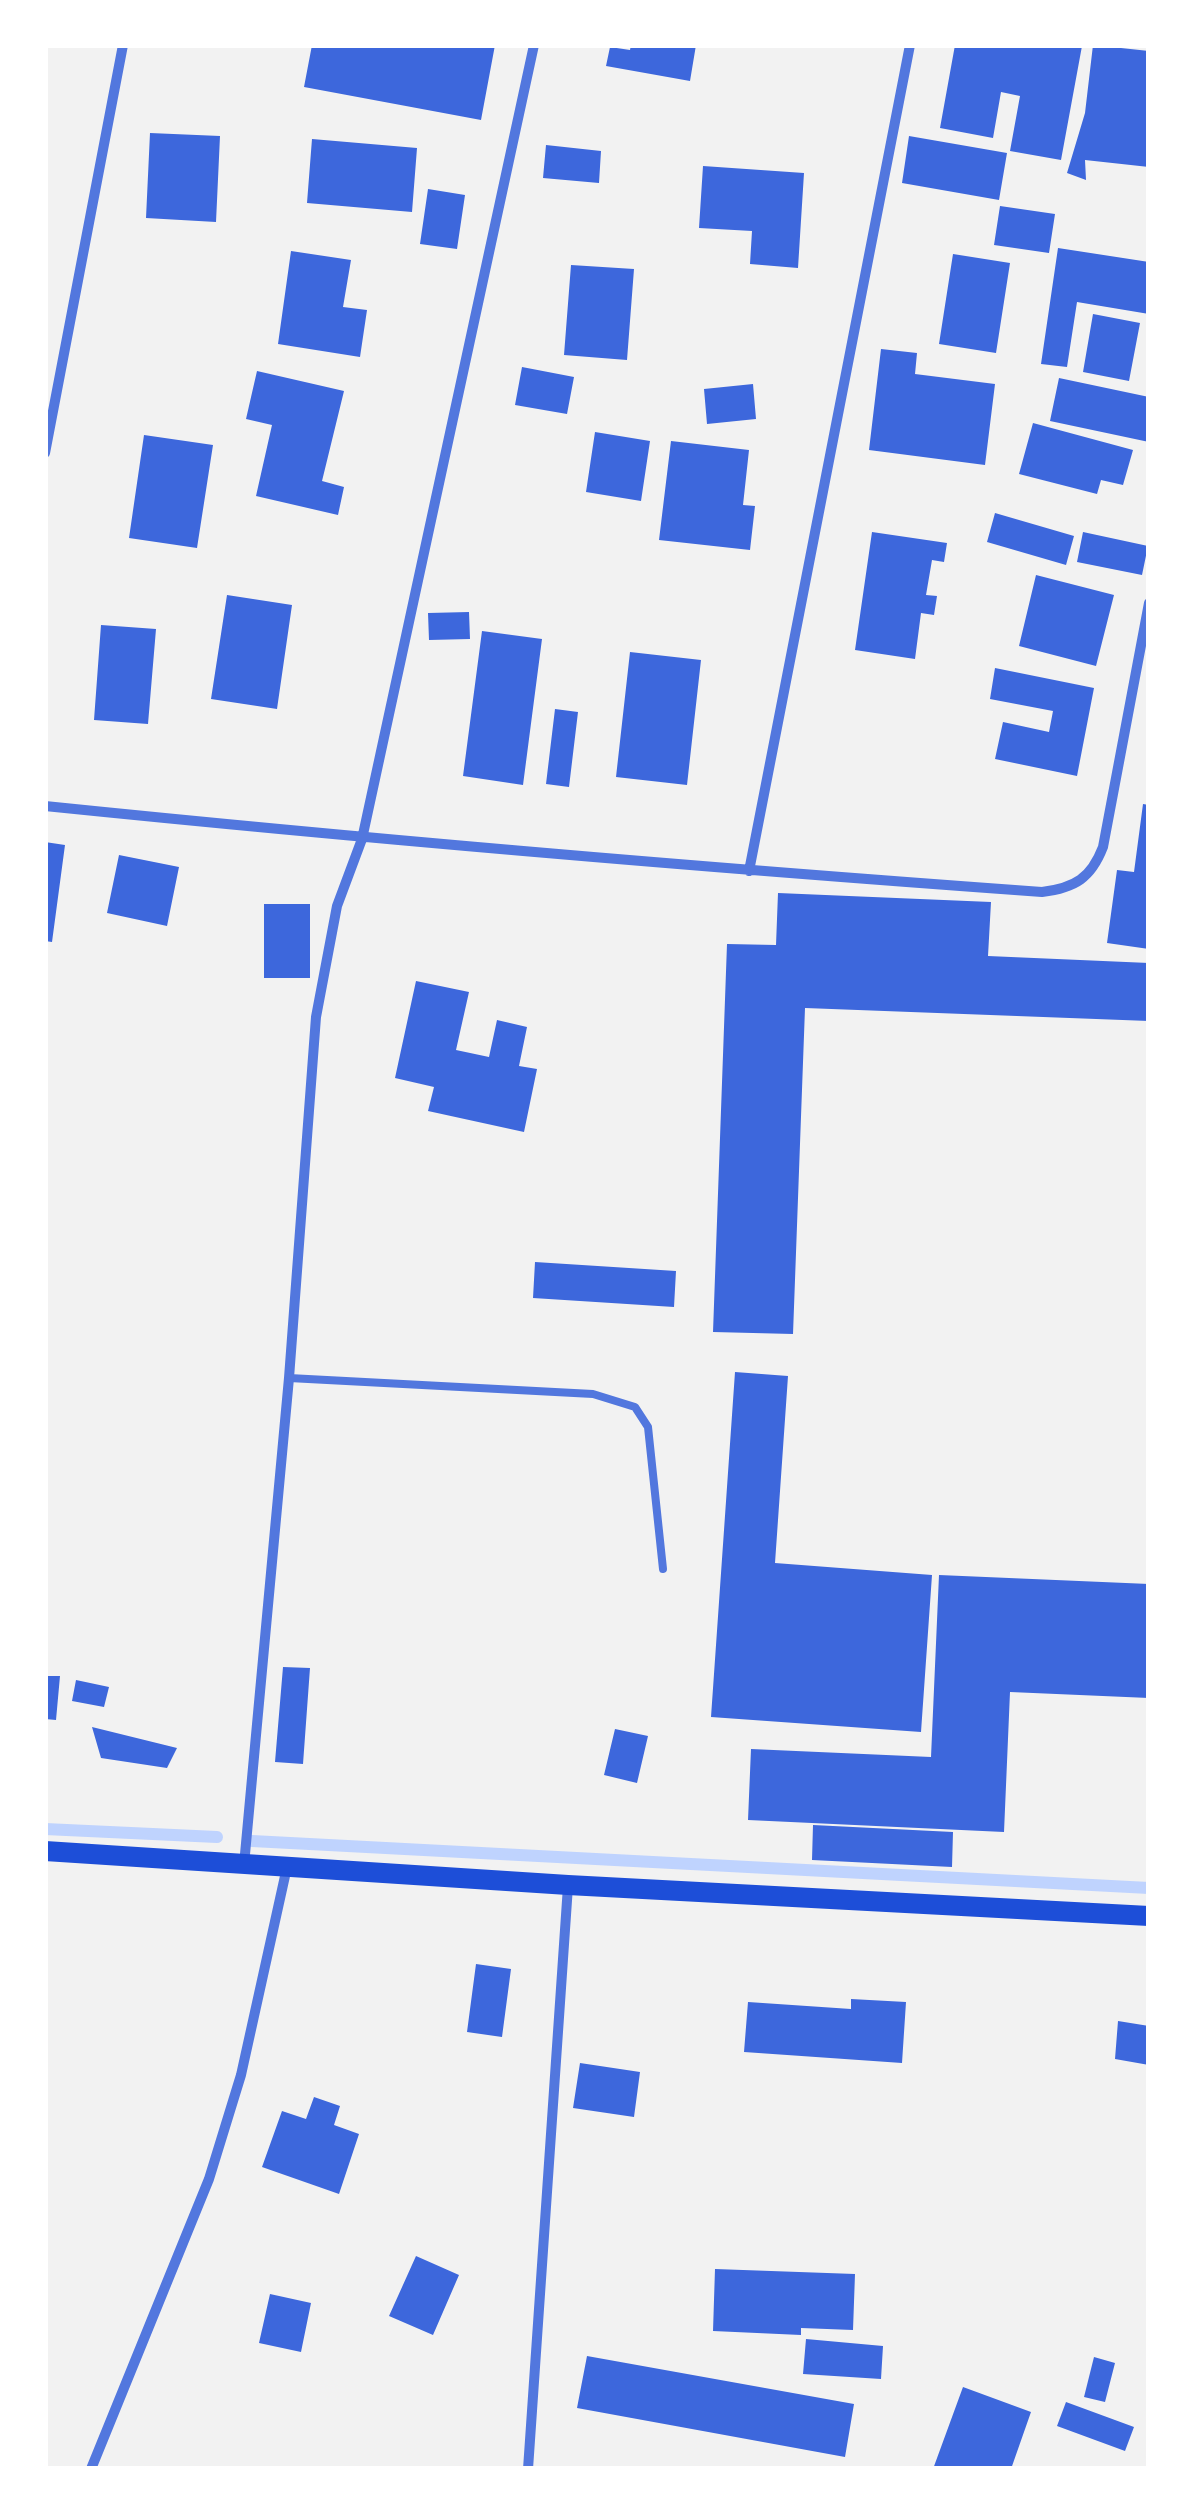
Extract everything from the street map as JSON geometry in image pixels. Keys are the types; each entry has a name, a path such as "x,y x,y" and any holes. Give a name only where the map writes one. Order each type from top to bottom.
{"main road":[{"path":"45,1851 568,1885 1149,1916"}],"street":[{"path":"45,453 123,45"},
{"path":"244,1865 289,1378 316,1016 336,906 362,839 534,45"},
{"path":"749,871 910,45"},
{"path":"45,806 362,839 749,871 1042,892 1064,890 1084,880 1103,847 1149,603"},
{"path":"92,2469 209,2179 241,2076 286,1868"},
{"path":"528,2469 568,1885"}],"lane":[{"path":"289,1378 593,1394 635,1407 648,1428 663,1569"}],"building":[{"path":"312,45 495,45 481,120 304,87"},
{"path":"631,45 696,45 690,81 606,66 610,47 630,50"},
{"path":"955,45 1082,46 1061,160 1010,151 1020,96 1001,92 993,138 940,128"},
{"path":"1093,45 1149,51 1149,167 1085,160 1086,180 1067,173 1085,113"},
{"path":"150,133 220,136 216,222 146,218"},
{"path":"909,136 1007,153 999,200 902,183"},
{"path":"312,139 417,148 412,212 307,203"},
{"path":"546,145 601,151 599,183 543,178"},
{"path":"703,166 804,173 798,268 750,264 752,231 699,228"},
{"path":"428,189 465,195 457,249 420,244"},
{"path":"1000,206 1055,214 1049,253 994,245"},
{"path":"1058,248 1149,262 1149,314 1077,302 1067,367 1041,364"},
{"path":"291,251 351,260 343,307 367,310 360,357 278,344"},
{"path":"953,254 1010,263 996,353 939,344"},
{"path":"571,265 634,269 627,360 564,355"},
{"path":"1093,314 1140,323 1129,381 1083,372"},
{"path":"881,349 917,353 915,374 995,384 985,465 869,450"},
{"path":"522,367 574,377 567,414 515,405"},
{"path":"257,371 344,391 322,481 344,487 338,515 256,496 272,425 246,419"},
{"path":"1059,378 1149,397 1149,442 1050,421"},
{"path":"753,384 756,419 707,424 704,389"},
{"path":"1033,423 1133,450 1123,485 1101,480 1097,494 1019,474"},
{"path":"595,432 650,441 641,501 586,492"},
{"path":"144,435 213,445 197,548 129,538"},
{"path":"671,441 749,450 743,505 755,506 750,550 659,540"},
{"path":"995,513 1074,536 1066,565 987,542"},
{"path":"872,532 947,543 944,562 932,560 926,595 937,596 934,615 921,613 915,659 855,650"},
{"path":"1083,532 1148,546 1142,575 1077,562"},
{"path":"1036,575 1114,595 1096,666 1019,646"},
{"path":"227,595 292,605 277,709 211,699"},
{"path":"469,612 470,639 429,640 428,613"},
{"path":"101,625 156,629 148,724 94,720"},
{"path":"482,631 542,639 523,785 463,776"},
{"path":"630,652 701,660 687,785 616,777"},
{"path":"995,668 1094,688 1077,776 995,759 1003,722 1049,732 1053,711 990,699"},
{"path":"555,709 578,712 569,787 546,784"},
{"path":"1143,804 1149,805 1149,949 1107,943 1117,870 1134,872"},
{"path":"45,842 65,845 52,942 45,941"},
{"path":"119,855 179,867 167,926 107,913"},
{"path":"778,893 991,902 988,956 1149,963 1149,1021 805,1008 793,1334 713,1332 727,944 776,945"},
{"path":"264,904 310,904 310,978 264,978"},
{"path":"416,981 469,992 456,1050 489,1057 497,1020 527,1027 519,1066 537,1069 524,1132 428,1111 434,1087 395,1078"},
{"path":"535,1262 676,1271 674,1307 533,1298"},
{"path":"735,1372 788,1376 775,1563 932,1575 921,1732 711,1717"},
{"path":"939,1575 1149,1584 1149,1698 1010,1692 1004,1832 748,1820 751,1749 931,1757"},
{"path":"283,1667 310,1668 303,1764 275,1762"},
{"path":"45,1676 60,1676 56,1720 45,1719"},
{"path":"76,1680 109,1687 104,1707 72,1701"},
{"path":"92,1727 177,1748 167,1768 101,1758"},
{"path":"615,1729 648,1736 637,1783 604,1775"},
{"path":"813,1825 953,1832 952,1867 812,1860"},
{"path":"476,1964 511,1969 502,2037 467,2032"},
{"path":"851,1999 906,2002 902,2063 744,2052 748,2002 851,2009"},
{"path":"1118,2021 1149,2026 1149,2065 1115,2059"},
{"path":"580,2063 640,2072 634,2117 573,2108"},
{"path":"314,2097 340,2106 334,2125 359,2134 339,2194 262,2167 282,2111 306,2119"},
{"path":"416,2256 459,2275 433,2335 389,2316"},
{"path":"715,2269 855,2274 853,2330 801,2328 801,2335 713,2331"},
{"path":"270,2294 311,2303 301,2352 259,2343"},
{"path":"806,2339 883,2346 881,2379 803,2374"},
{"path":"587,2356 854,2404 845,2457 577,2408"},
{"path":"1094,2357 1115,2363 1105,2402 1084,2397"},
{"path":"963,2387 1031,2412 1011,2469 933,2469"},
{"path":"1066,2402 1134,2427 1125,2451 1057,2426"}],"waterway":[{"path":"45,1829 217,1837"},
{"path":"252,1841 1149,1888"}]}
